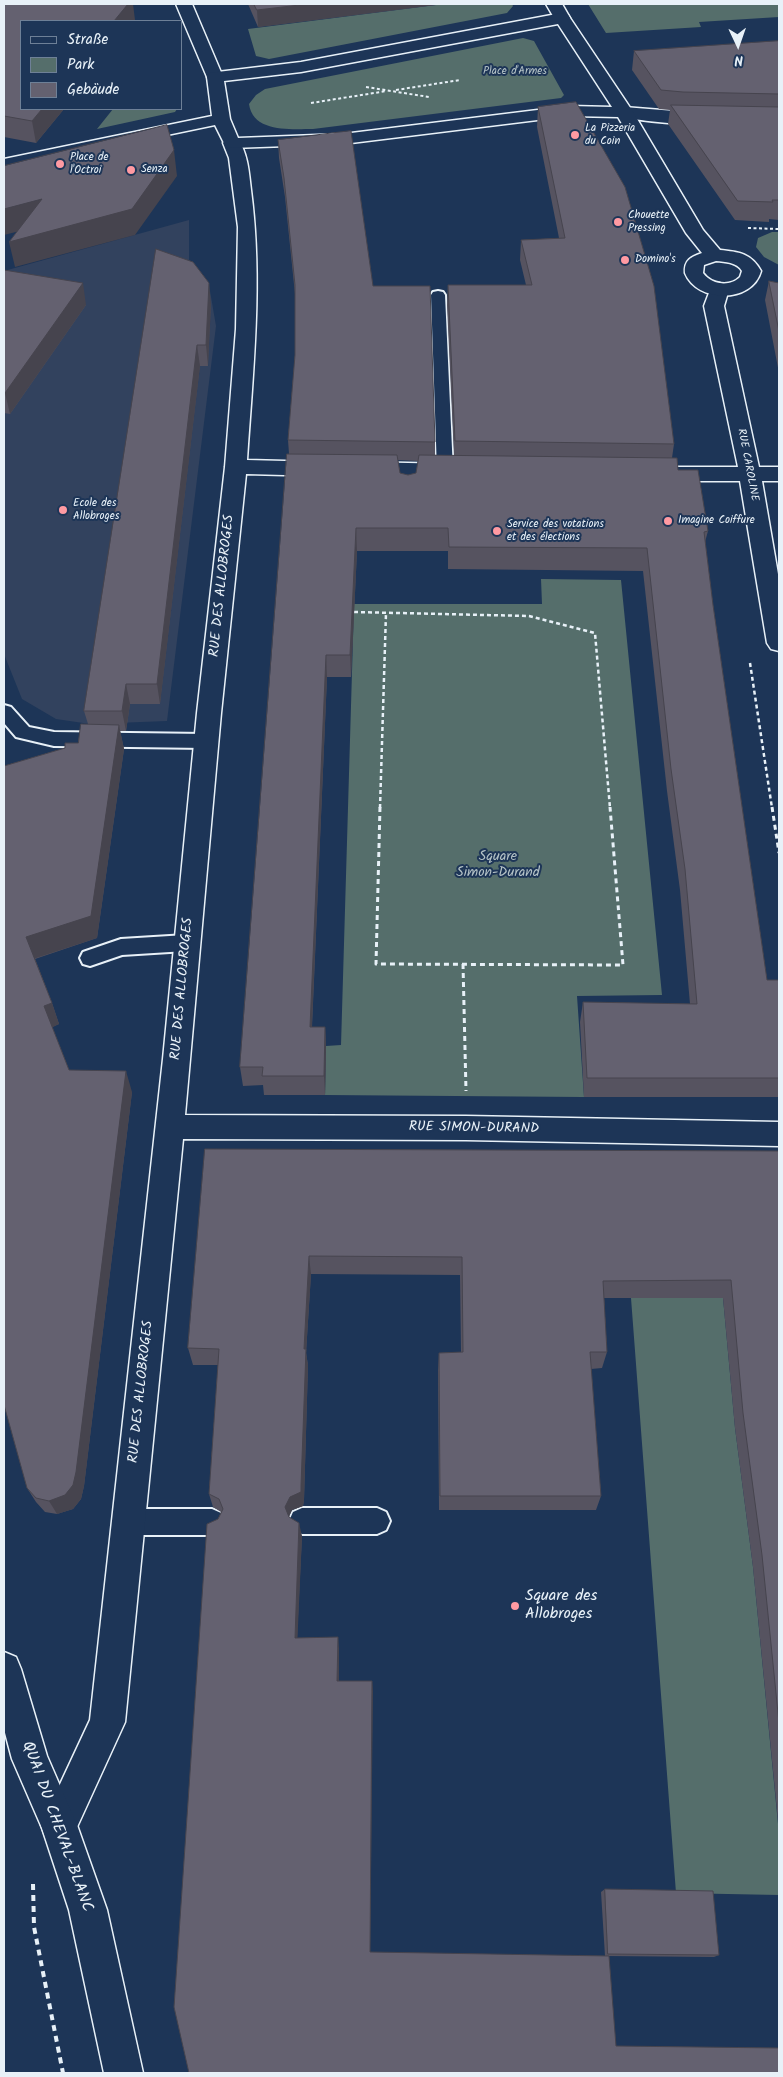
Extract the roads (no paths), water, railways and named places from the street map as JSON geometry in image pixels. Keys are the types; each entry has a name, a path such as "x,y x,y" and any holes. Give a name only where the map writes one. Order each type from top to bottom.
{"street":[{"path":"184,4 214,77 221,119 232,143 343,139 570,111 624,112 680,118 723,118"},
{"path":"214,77 301,67 558,11 624,112 695,233 714,256"},
{"path":"4,164 221,119"},
{"name":"RUE DES ALLOBROGES","path":"58,1825 107,1722 169,1127 206,740 236,467 246,329 248,227 238,158 232,143"},
{"path":"726,255 738,258 747,263 759,279 741,287 719,289 704,284 694,275 693,268 696,262 714,256 726,255"},
{"name":"RUE CAROLINE","path":"719,289 714,306 750,475 779,643"},
{"path":"236,467 408,477 445,471 475,471"},
{"path":"642,473 779,474"},
{"name":"RUE SIMON-DURAND","path":"169,1127 466,1128 779,1134"},
{"name":"QUAI DU CHEVAL-BLANC","path":"4,1669 30,1759 58,1825 88,1910 124,2073"}],"lane":[{"path":"438,295 445,471"},
{"path":"4,712 23,732 54,739 206,740"},
{"path":"90,958 121,947 186,943"},
{"path":"302,1522 378,1521"},
{"path":"128,1522 212,1522"}],"place":[{"name":"La Pizzeria du Coin","path":"575,135"},
{"name":"Place de l'Octroi","path":"60,164"},
{"name":"Senza","path":"131,170"},
{"name":"Chouette Pressing","path":"618,222"},
{"name":"Domino's","path":"625,260"},
{"name":"Ecole des Allobroges","path":"63,510"},
{"name":"Imagine Coiffure","path":"668,521"},
{"name":"Service des votations et des élections","path":"497,531"},
{"name":"Square des Allobroges","path":"515,1606"}],"park label":[{"name":"Place d'Armes","path":"515,72"},
{"name":"Square Simon-Durand","path":"498,866"}]}
